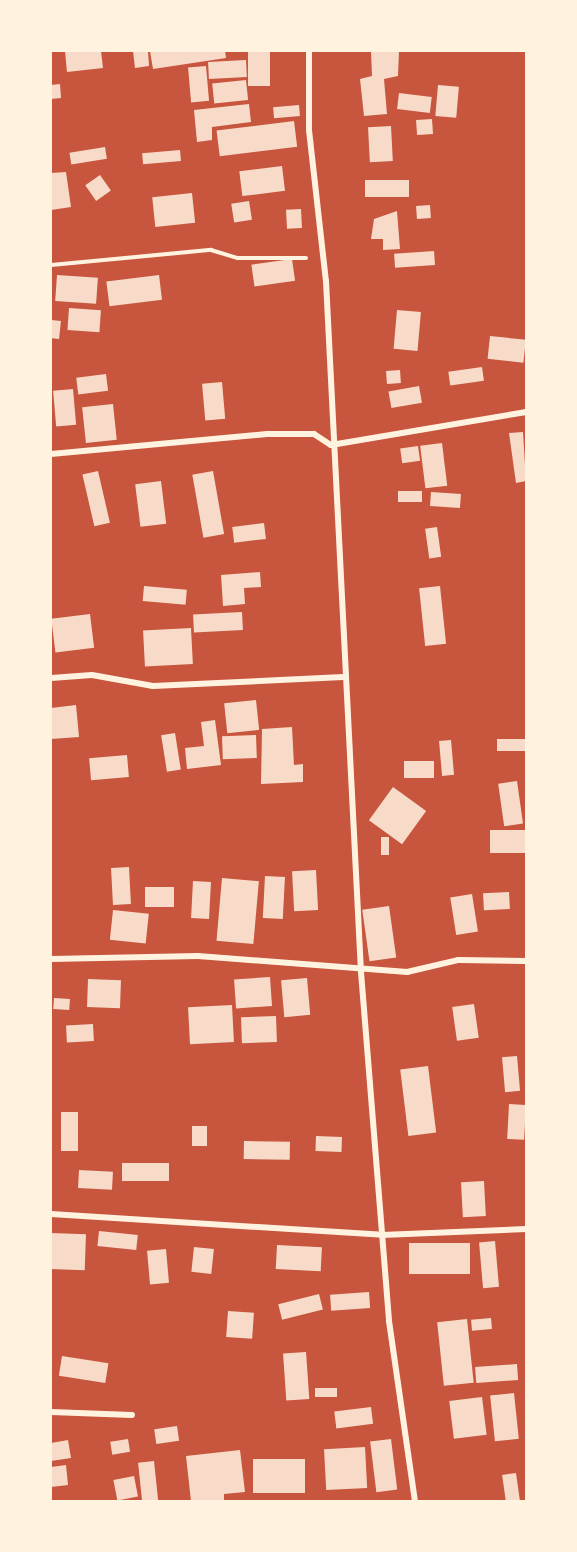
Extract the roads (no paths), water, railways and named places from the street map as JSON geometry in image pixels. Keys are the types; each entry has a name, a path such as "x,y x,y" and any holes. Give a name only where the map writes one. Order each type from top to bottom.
{"street":[{"path":"309,51 309,130 325,266 331,445 361,972 382,1235 415,1501"},
{"path":"51,454 267,434 314,434 331,445 526,412"},
{"path":"51,678 92,675 153,686 343,677"},
{"path":"51,959 198,956 361,972 421,971 458,960 526,961"},
{"path":"51,1214 382,1235 526,1229"},
{"path":"51,1413 132,1415"}]}
